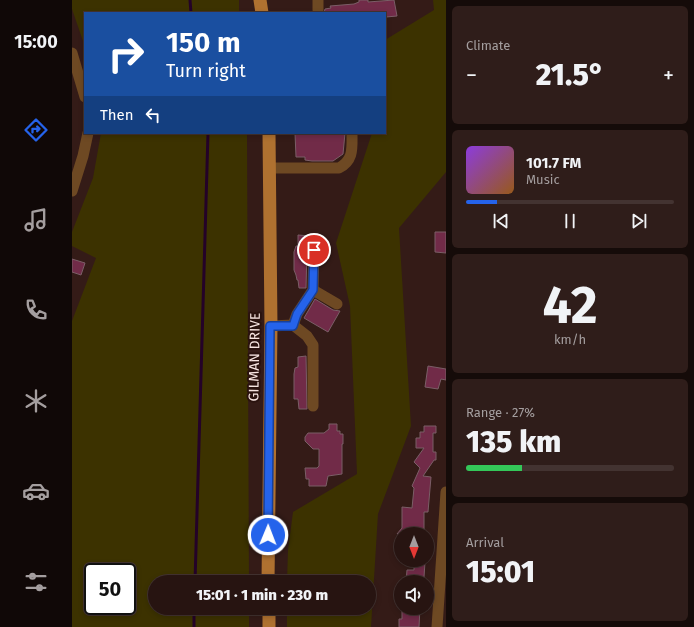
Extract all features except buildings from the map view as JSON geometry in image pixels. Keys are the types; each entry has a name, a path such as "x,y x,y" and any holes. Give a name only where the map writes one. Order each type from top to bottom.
{"main road":[{"path":"260,0 262,12"},
{"name":"GILMAN DRIVE","path":"268,575 270,326 269,134"},
{"path":"269,615 269,627"}],"street":[{"path":"72,53 74,67 84,93"},
{"path":"72,191 81,164 88,134"},
{"path":"270,168 339,168 346,164 352,154 352,134"},
{"path":"293,326 297,314 313,290 314,250"},
{"path":"313,290 337,304"},
{"path":"270,326 293,326 307,336 313,345 313,406"},
{"path":"437,627 446,492"}],"shaded area":[{"path":"72,0 239,0 239,12 84,12 84,44 72,9"},
{"path":"433,0 446,0 446,172 399,228 411,426 378,514 374,575 287,575 288,550 293,512 357,474 350,306 336,243 372,134 386,134 386,39 434,10"},
{"path":"101,134 247,134 249,575 148,575 148,615 249,615 249,627 72,627 72,321 96,258 72,246 72,232 93,178"},
{"path":"287,615 372,615 371,627 287,627"}],"waterway":[{"path":"190,0 191,12"},
{"path":"195,575 208,134"},
{"path":"194,615 194,627"}],"route":[{"path":"268,535 270,326 293,326 297,314 313,290 314,250"}]}
